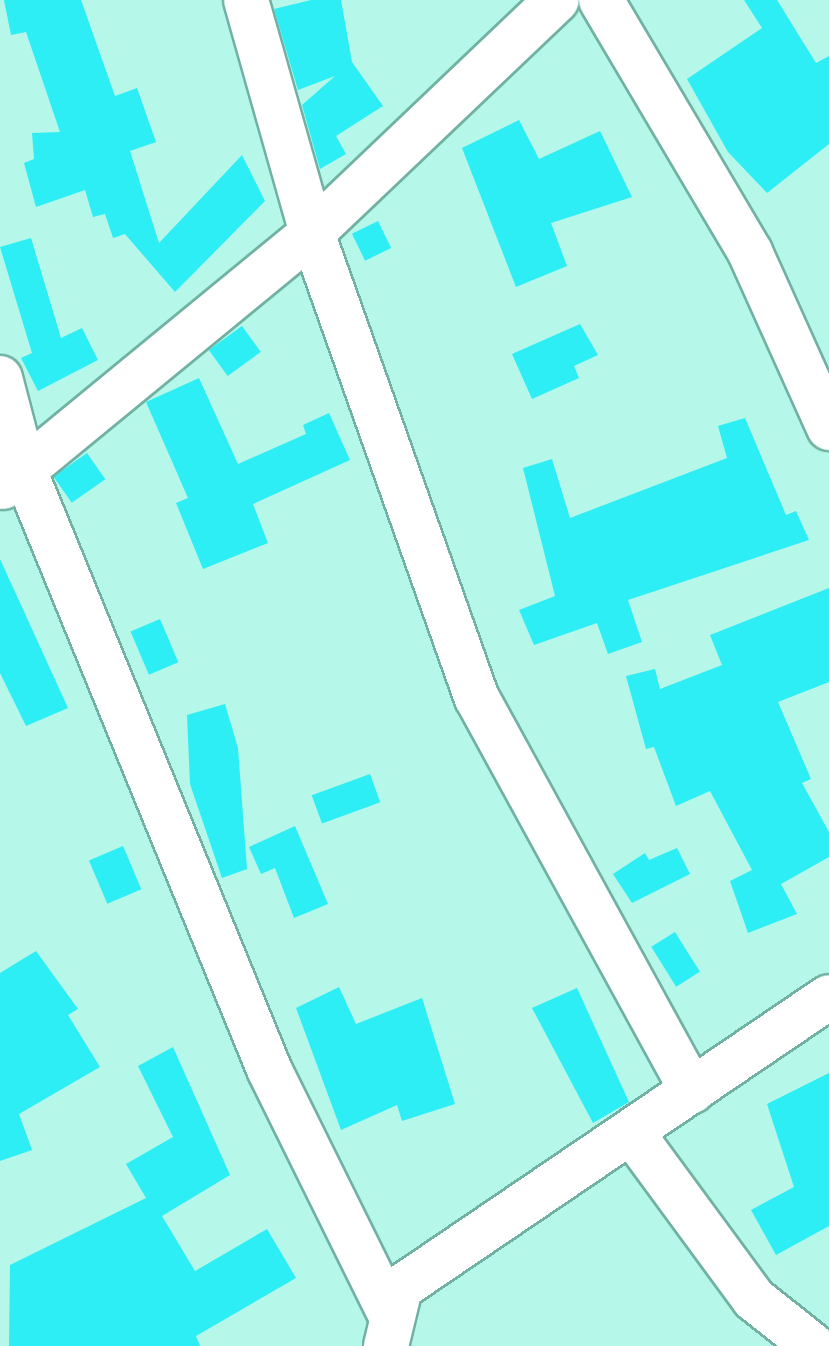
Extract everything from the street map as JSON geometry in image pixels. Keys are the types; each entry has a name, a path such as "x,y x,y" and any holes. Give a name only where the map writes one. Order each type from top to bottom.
{"street":[{"path":"246,0 312,233 477,698 692,1091"},
{"path":"12,480 312,233 557,0"},
{"path":"601,0 750,252 829,428"},
{"path":"0,378 12,480 269,1069 388,1329"},
{"path":"388,1329 400,1288 462,1241 632,1133 829,997"},
{"path":"632,1133 754,1299 784,1330 813,1346"}],"building":[{"path":"4,0 81,0 115,96 137,88 156,142 130,151 159,243 242,155 265,201 175,292 125,234 113,238 105,214 93,217 85,190 36,207 24,163 34,159 32,133 60,132 26,32 11,35"},
{"path":"311,0 341,0 352,62 383,106 336,136 346,154 320,169 302,105 335,76 298,90 274,9"},
{"path":"744,0 777,0 816,63 829,56 829,144 767,193 728,152 687,79 762,28"},
{"path":"519,120 539,159 600,131 632,197 551,223 567,266 516,287 462,148"},
{"path":"378,221 391,248 365,261 352,234"},
{"path":"31,238 61,338 82,328 98,360 38,391 21,358 32,353 0,247"},
{"path":"580,324 598,355 574,366 579,378 532,399 512,354"},
{"path":"242,326 261,352 228,376 209,350"},
{"path":"199,378 238,464 306,434 303,425 329,413 350,460 253,504 268,543 203,569 176,503 188,498 146,402"},
{"path":"745,418 786,515 796,511 809,540 628,600 642,642 608,654 597,623 534,645 519,610 555,596 523,468 552,459 570,518 727,458 718,426"},
{"path":"87,453 105,479 72,503 53,477"},
{"path":"0,559 68,708 26,726 0,673"},
{"path":"829,588 829,682 778,702 811,779 802,783 829,832 829,857 781,884 797,914 748,933 730,881 752,870 710,791 676,806 654,747 646,749 626,676 655,669 660,689 722,665 710,635"},
{"path":"160,619 178,662 149,675 131,632"},
{"path":"225,704 238,748 247,869 222,878 190,784 187,715"},
{"path":"370,774 380,802 322,823 312,795"},
{"path":"295,826 328,904 294,918 275,868 261,874 249,847"},
{"path":"123,846 141,889 107,904 89,860"},
{"path":"677,848 690,874 632,903 613,874 645,853 649,860"},
{"path":"675,932 700,972 676,987 651,947"},
{"path":"36,951 78,1009 68,1015 100,1067 19,1114 32,1150 0,1161 0,973"},
{"path":"339,987 356,1024 422,998 455,1104 402,1121 397,1105 341,1130 296,1008"},
{"path":"577,988 629,1102 593,1123 532,1008"},
{"path":"173,1047 230,1175 162,1216 195,1271 267,1229 296,1278 196,1336 200,1346 9,1346 10,1265 146,1198 126,1164 173,1137 138,1066"},
{"path":"829,1073 829,1226 776,1255 751,1210 794,1187 767,1104"}]}
